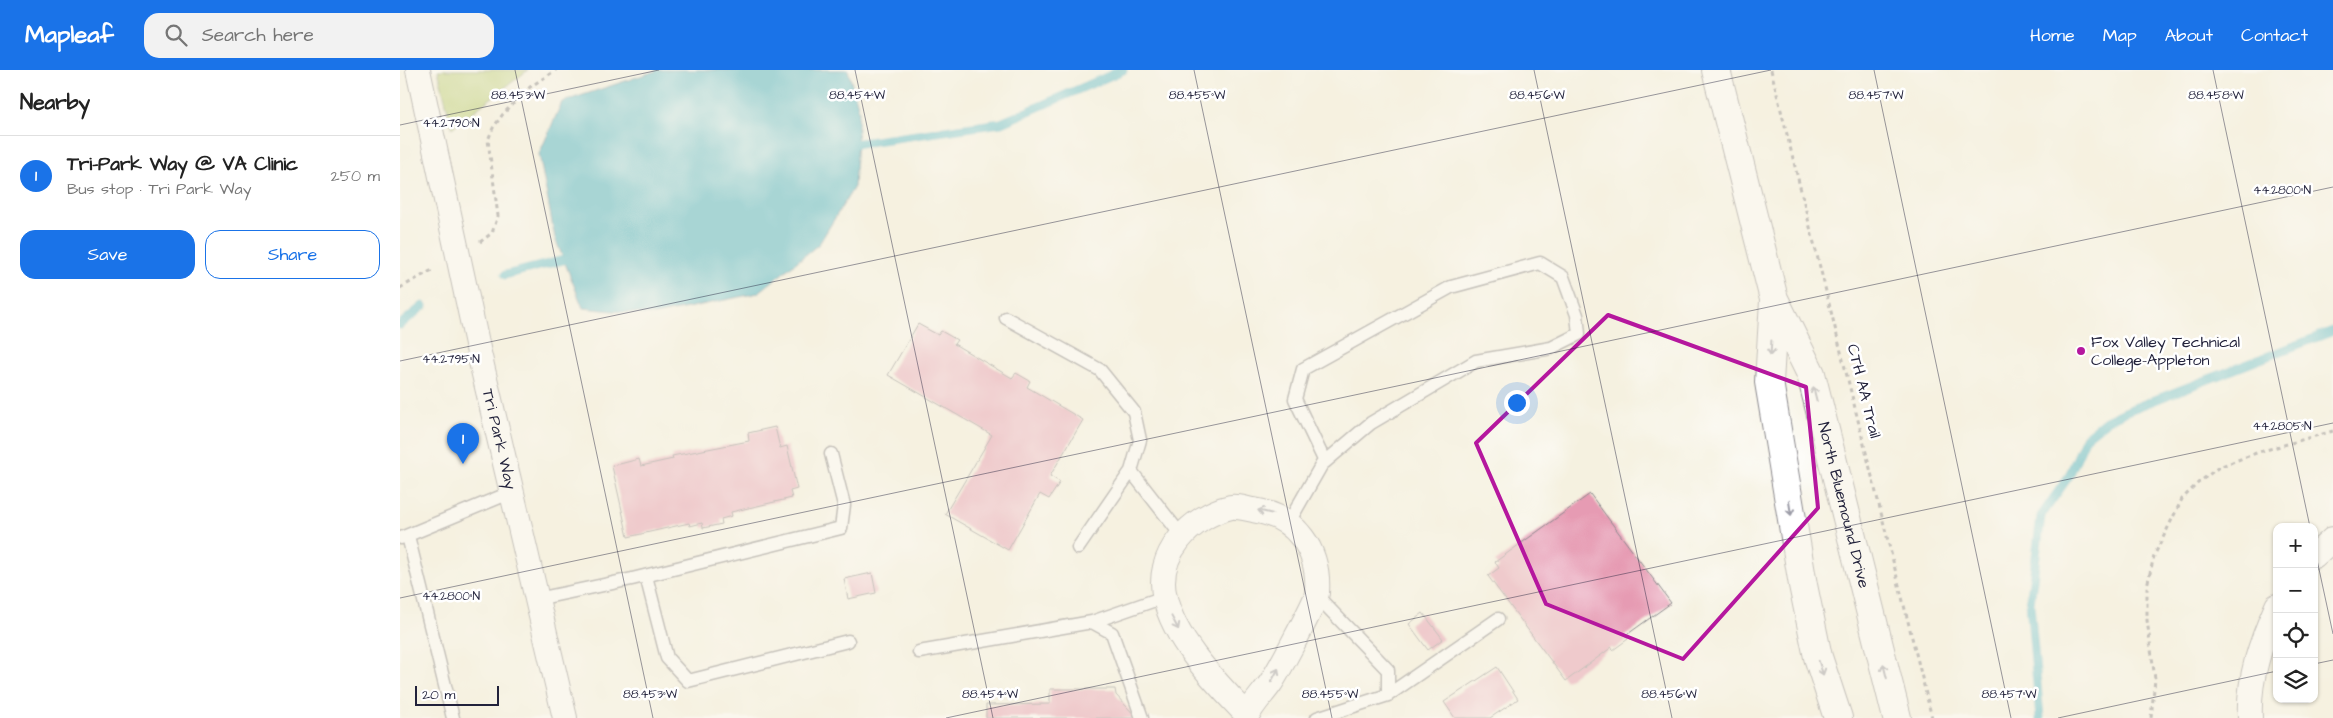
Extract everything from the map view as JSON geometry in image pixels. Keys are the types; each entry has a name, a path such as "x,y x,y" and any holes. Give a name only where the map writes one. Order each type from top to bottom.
{"main road":[{"name":"North Bluemound Drive","path":"1716,70 1774,299 1810,374 1897,718"},
{"name":"North Bluemound Drive","path":"1774,299 1769,382 1803,584 1818,657 1838,718"}],"street":[{"name":"Tri Park Way","path":"418,70 512,492 565,718"},
{"path":"1232,507 1270,512 1289,522 1304,539 1314,557 1317,596 1271,683 1246,716 1192,652 1173,621 1164,597 1164,570 1181,535 1201,518 1232,507"},
{"path":"2318,552 2333,539"},
{"path":"2250,718 2251,686 2255,663 2263,636 2274,613"}],"lane":[{"path":"1289,522 1326,462 1371,424 1476,361 1551,348 1579,334 1577,315 1563,277 1540,263 1451,287 1303,369 1294,399 1326,462"},
{"path":"1006,318 1100,370 1134,412 1140,440 1131,471 1078,548"},
{"path":"537,599 646,576 841,528 844,505 830,454"},
{"path":"1131,471 1181,535"},
{"path":"453,718 404,537 512,492"},
{"path":"646,576 667,658 688,681 848,642"},
{"path":"1317,596 1388,670 1388,695"},
{"path":"919,652 1092,622 1164,597"},
{"path":"1317,718 1388,695 1498,619"},
{"path":"1092,622 1112,634 1142,718"}],"path":[{"path":"400,288 459,258 492,233 498,216 488,140 493,128 503,114 530,87 556,70"},
{"name":"CTH AA Trail","path":"1771,70 1932,718"},
{"path":"2151,718 2155,679 2147,620 2147,586 2154,556 2182,499 2198,483 2219,467 2259,452 2333,431"}],"highlighted area":[{"path":"1608,315 1806,387 1818,508 1683,659 1546,604 1476,443"}],"green space":[{"path":"438,70 528,70 452,128"}],"water":[{"path":"658,70 848,70 859,110 854,187 819,244 758,293 654,315 583,308 555,238 539,154 562,102"}],"building":[{"path":"918,324 938,335 941,331 957,340 954,344 1012,378 1016,373 1030,381 1027,387 1083,420 1050,476 1060,482 1049,499 1040,494 1008,550 945,514 992,435 888,375"},
{"path":"775,427 780,448 787,446 797,489 790,491 792,498 731,512 732,516 721,519 722,524 703,528 702,523 690,526 689,523 628,537 612,466 639,459 641,466 673,459 672,456 749,441 748,433"},
{"path":"1590,494 1671,603 1625,636 1628,639 1613,650 1612,647 1566,681 1488,576 1499,568 1495,562"},
{"path":"872,573 876,593 848,599 844,579"},
{"path":"1423,613 1443,639 1428,650 1409,624"},
{"path":"1497,667 1518,699 1490,718 1455,718 1444,702"},
{"path":"1050,689 1115,689 1116,695 1137,718 986,718 986,705 1050,704"}],"waterway":[{"path":"846,145 1001,123 1123,70"},
{"path":"505,275 575,257"},
{"path":"400,325 423,306"},
{"path":"2040,718 2030,604 2041,516 2069,476 2086,437 2106,421 2129,410 2333,331"}],"place":[{"name":"Fox Valley Technical College-Appleton","path":"2081,351"},
{"name":"Tri-Park Way @ VA Clinic","path":"463,464"}]}
